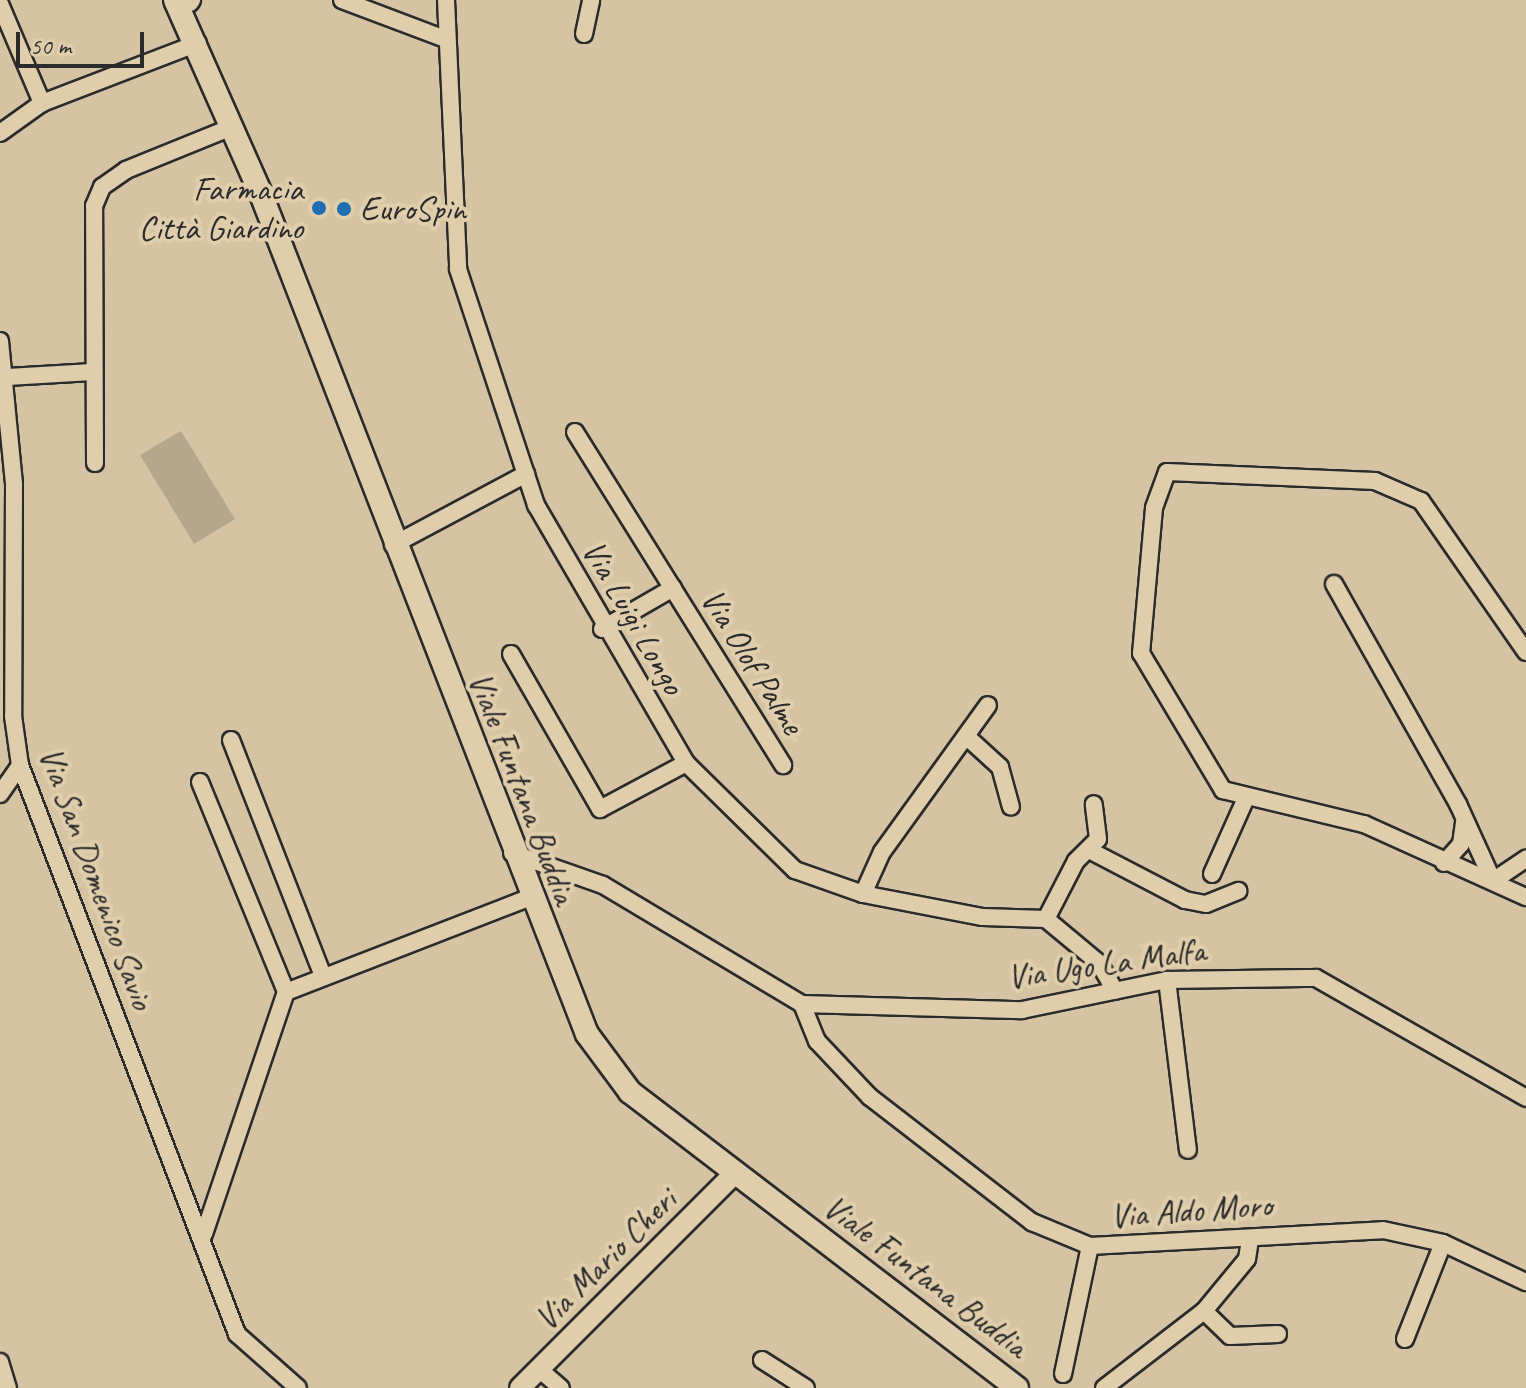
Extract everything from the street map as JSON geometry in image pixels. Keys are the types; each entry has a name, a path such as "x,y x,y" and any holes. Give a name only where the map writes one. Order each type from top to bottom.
{"main road":[{"name":"Viale Funtana Buddia","path":"187,1 198,43 528,898 599,1054 630,1092 1017,1388"}],"street":[{"path":"342,0 445,39"},
{"name":"Via Luigi Longo","path":"446,0 445,39 458,269 526,474 602,629 686,763 795,870 863,894 983,917 1046,919"},
{"path":"584,34 591,0"},
{"path":"0,4 42,103"},
{"path":"0,133 42,103 198,43"},
{"path":"95,463 90,230 102,187 232,127"},
{"name":"Via San Domenico Savio","path":"0,341 7,377 13,716 20,765 204,1234 237,1334 298,1388"},
{"path":"7,377 93,372"},
{"name":"Via Olof Palme","path":"575,432 783,765"},
{"path":"1526,652 1421,501 1375,481 1167,472 1154,508 1141,653 1207,771 1223,790 1364,824 1444,863 1526,897"},
{"path":"393,545 526,474"},
{"path":"1334,584 1464,820 1493,881"},
{"name":"Via Olof Palme","path":"602,629 673,588"},
{"path":"511,654 600,809 686,763"},
{"path":"863,894 882,852 988,705"},
{"path":"966,736 1000,767 1011,807"},
{"path":"231,740 322,974"},
{"path":"0,794 20,765"},
{"path":"200,782 286,992 204,1234"},
{"path":"1212,874 1246,798"},
{"path":"1094,804 1098,839 1046,919 1099,963 1115,991"},
{"path":"1444,863 1461,844 1464,820"},
{"path":"1089,850 1185,900 1206,904 1238,891"},
{"name":"Via Ugo La Malfa","path":"511,853 603,885 802,1004 1022,1010 1167,980 1316,978 1526,1098"},
{"path":"1493,881 1526,859"},
{"path":"286,992 322,974 528,898"},
{"path":"1167,980 1188,1150"},
{"name":"Via Aldo Moro","path":"802,1004 817,1041 870,1097 1032,1222 1090,1246 1383,1230 1443,1243 1526,1282"},
{"name":"Via Mario Cheri","path":"520,1388 734,1174"},
{"path":"1104,1388 1204,1311 1247,1259 1250,1239"},
{"path":"1405,1339 1443,1243"},
{"path":"1063,1374 1090,1246"},
{"path":"1204,1311 1230,1336 1278,1334"},
{"path":"762,1360 806,1388"},
{"path":"0,1362 8,1388"},
{"path":"539,1369 561,1388"}],"shaded area":[{"path":"181,431 235,519 194,544 140,455"}],"place":[{"name":"Farmacia Città Giardino","path":"319,208"},
{"name":"EuroSpin","path":"344,209"}]}
